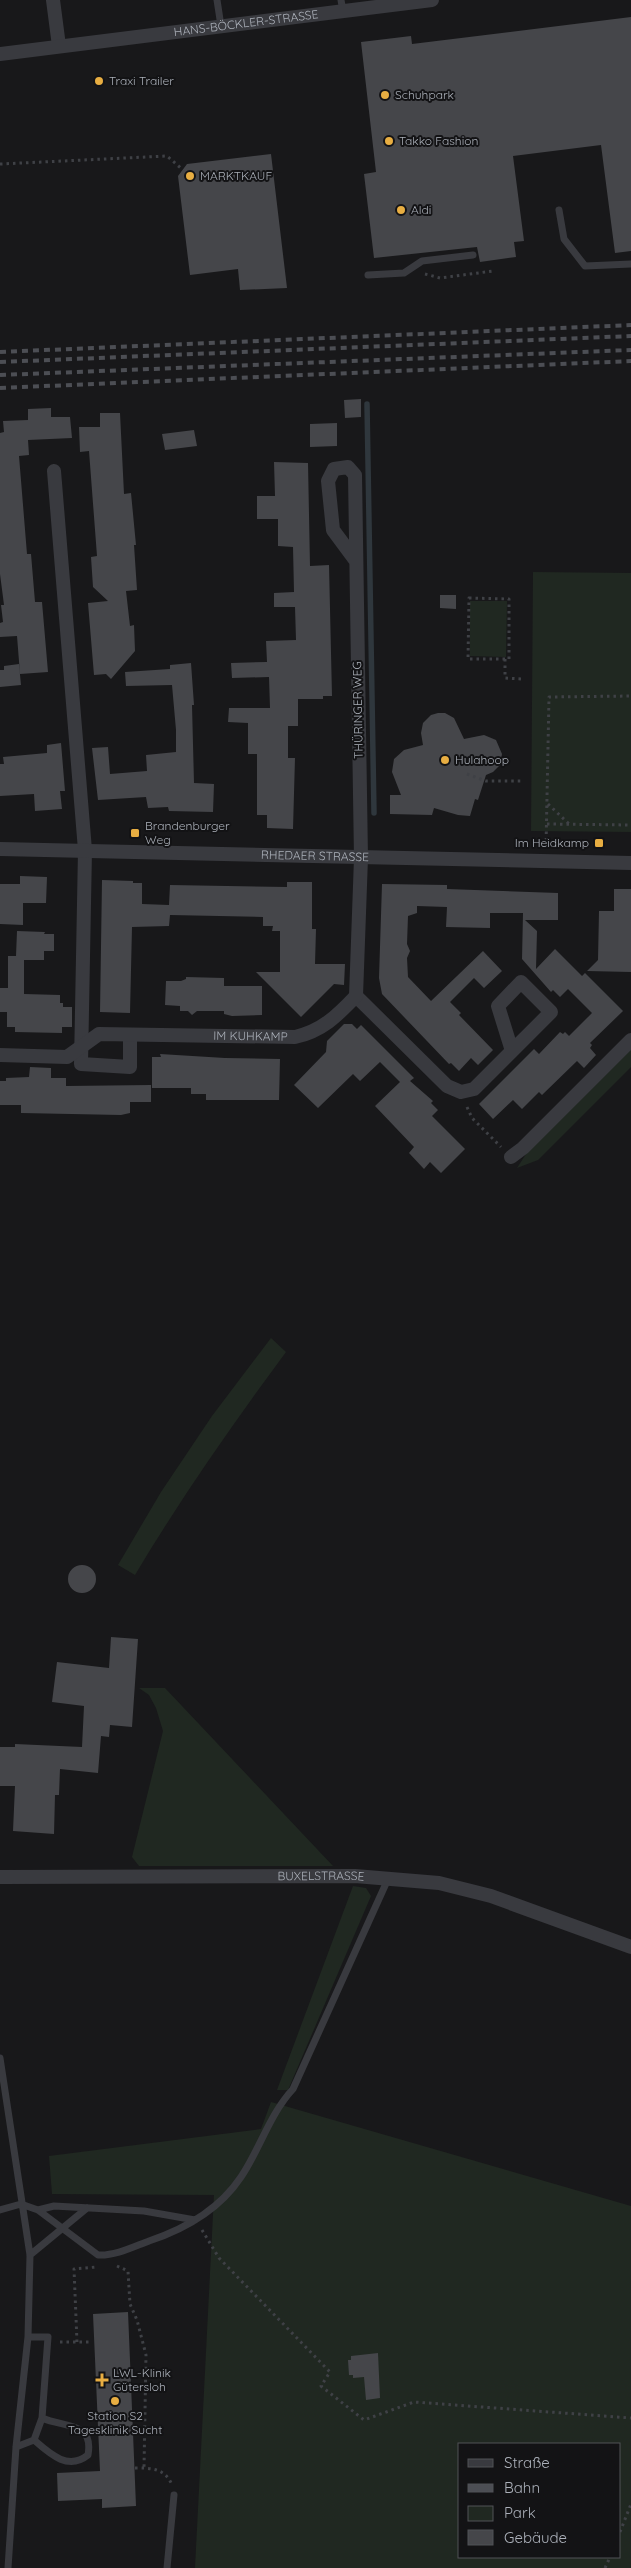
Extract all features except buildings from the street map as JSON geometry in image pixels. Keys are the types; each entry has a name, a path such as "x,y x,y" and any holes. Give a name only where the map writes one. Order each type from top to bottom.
{"street":[{"path":"53,0 58,46"},
{"name":"HANS-BÖCKLER-STRASSE","path":"0,54 221,26 342,5 432,0"},
{"name":"THÜRINGER WEG","path":"356,561 333,530 328,481 334,469 348,467 355,475 361,858"},
{"path":"54,471 85,850 81,1064 130,1066 130,1036"},
{"name":"RHEDAER STRASSE","path":"0,849 631,864"},
{"path":"361,858 356,996 447,1086 461,1092 474,1089 512,1051 551,1012 521,982 498,1006 512,1051"},
{"name":"IM KUHKAMP","path":"0,1055 68,1057 99,1034 295,1038 312,1033 331,1022 356,996"},
{"path":"511,1157 524,1148 631,1040"},
{"name":"BUXELSTRASSE","path":"0,1877 235,1874 388,1878 439,1883 491,1896 631,1947"}],"lane":[{"path":"217,0 221,26"},
{"path":"559,210 564,239 586,266 631,264"},
{"path":"368,275 404,273 422,261 472,255"},
{"path":"0,2210 21,2204 38,2210 98,2255 107,2255 155,2239 196,2220 217,2207 241,2177 281,2102 293,2089 388,1878"},
{"path":"0,2058 30,2254 28,2337 16,2447 8,2568"},
{"path":"38,2210 54,2206 144,2211 196,2220"},
{"path":"30,2254 87,2208"},
{"path":"16,2447 34,2440 42,2418 48,2337 28,2337"},
{"path":"34,2440 54,2456 67,2462 80,2461 88,2455 90,2443 87,2434 76,2427 56,2424 42,2418"},
{"path":"167,2568 174,2495"}],"path":[{"path":"0,164 167,156 183,170"},
{"path":"404,273 440,278 493,271"},
{"path":"469,598 509,599 509,659 505,659 468,659 469,598"},
{"path":"505,659 505,678 522,679"},
{"path":"546,862 549,698 631,696"},
{"path":"467,774 486,781 522,781"},
{"path":"547,804 569,824"},
{"path":"547,824 631,825"},
{"path":"461,1092 472,1118 511,1157"},
{"path":"196,2220 219,2258 330,2372 321,2386 364,2420 414,2402 631,2418"},
{"path":"111,2266 119,2266 128,2271 130,2304 137,2320 146,2355 144,2468"},
{"path":"77,2342 74,2269 103,2267"},
{"path":"48,2341 89,2342"},
{"path":"135,2468 162,2472 170,2479 174,2495"},
{"path":"621,2529 631,2504"}],"green space":[{"path":"533,572 631,573 631,832 531,831"},
{"path":"470,601 507,601 506,657 470,656"},
{"path":"631,1045 631,1067 538,1160 517,1168 528,1151"},
{"path":"271,1338 286,1352 170,1518 135,1575 118,1565 161,1492 212,1416"},
{"path":"139,1688 165,1688 333,1866 139,1866 132,1857 163,1731 156,1708 149,1695"},
{"path":"353,1886 366,1888 371,1896 288,2090 277,2090"},
{"path":"271,2102 631,2206 631,2568 195,2568 214,2195 52,2194 49,2156 261,2129"}],"waterway":[{"path":"367,404 374,813"}],"railway":[{"path":"0,352 631,325"},
{"path":"0,362 631,336"},
{"path":"0,375 631,350"},
{"path":"0,388 631,361"}],"place":[{"name":"Traxi Trailer","path":"99,81"},
{"name":"Schuhpark","path":"385,95"},
{"name":"Takko Fashion","path":"389,141"},
{"name":"MARKTKAUF","path":"190,176"},
{"name":"Aldi","path":"401,210"},
{"name":"Hulahoop","path":"445,760"},
{"name":"Brandenburger Weg","path":"135,833"},
{"name":"Im Heidkamp","path":"599,843"},
{"name":"LWL-Klinik Gütersloh","path":"102,2380"},
{"name":"Station S2 Tagesklinik Sucht","path":"115,2401"}]}
